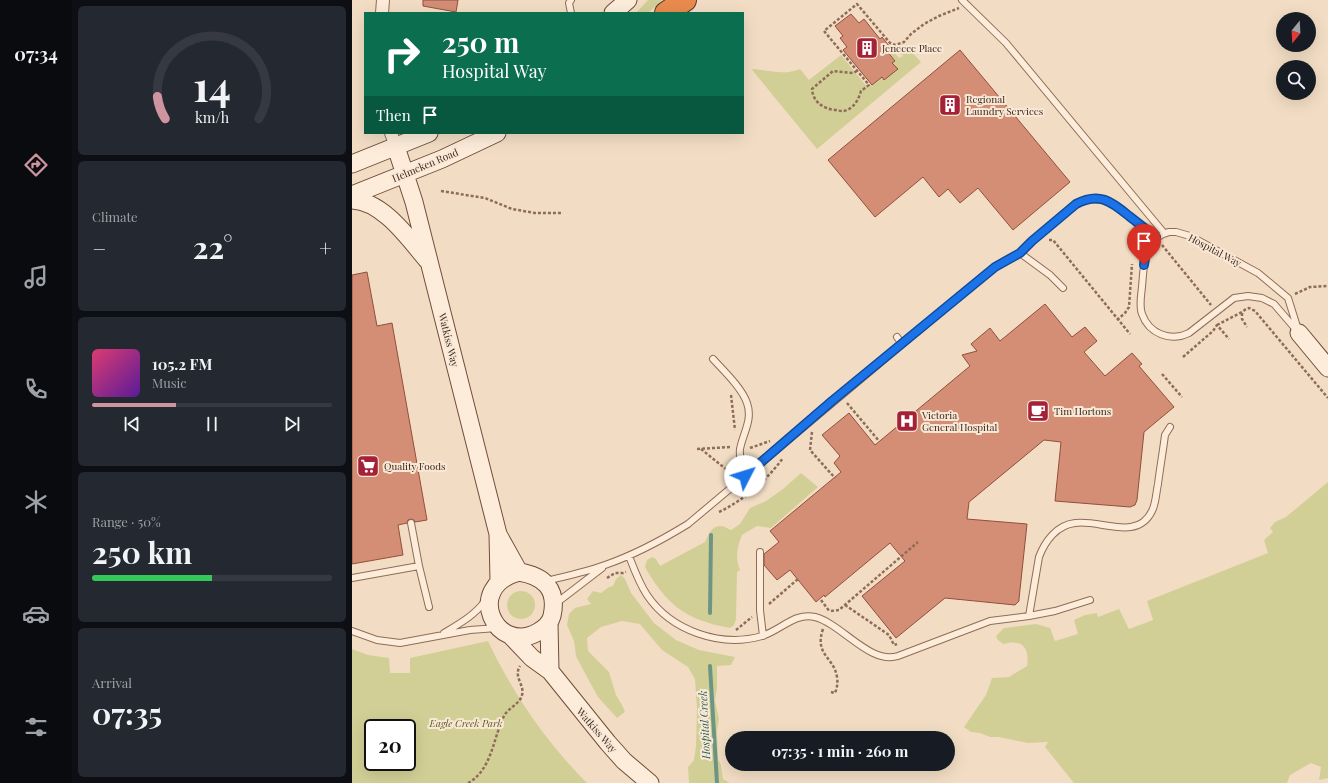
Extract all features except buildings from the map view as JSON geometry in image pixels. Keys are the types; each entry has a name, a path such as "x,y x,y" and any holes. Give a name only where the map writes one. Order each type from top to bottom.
{"highway":[{"path":"667,12 685,0"}],"street":[{"path":"382,12 383,0"},
{"path":"614,12 628,0"},
{"path":"663,12 676,0"},
{"path":"352,164 394,140 424,134"},
{"name":"Helmcken Road","path":"352,195 442,159 495,134"},
{"name":"Watkiss Way","path":"394,140 414,202 431,265 498,534 519,572"},
{"path":"352,200 368,204 385,215 400,228 431,265"},
{"path":"1299,333 1328,368"},
{"name":"Watkiss Way","path":"495,588 498,534"},
{"path":"550,623 532,636 522,637 504,631 492,618 489,606 495,588 508,575 519,572 532,574 544,582 551,592 554,604 550,623 550,671"},
{"name":"Watkiss Way","path":"504,631 532,658 550,671 624,761 650,783"}],"lane":[{"path":"571,0 569,3 571,12"},
{"path":"962,0 1006,43 1164,233 1156,237 1150,244 1144,264 1140,306 1145,322 1157,333 1165,336 1177,337 1189,333 1234,298 1241,296 1255,296 1274,304 1299,333"},
{"path":"544,582 604,566 629,556 688,524 932,318 995,267 1020,253 1076,204 1090,198 1098,198 1113,203 1156,237"},
{"name":"Hospital Way","path":"1164,233 1176,232 1190,236 1258,273 1288,298"},
{"path":"1020,253 1050,275 1063,288"},
{"path":"1288,298 1299,333"},
{"path":"928,313 932,318"},
{"path":"897,337 902,344"},
{"path":"713,359 740,391 748,404 749,419 742,441 740,454 741,464 745,476"},
{"path":"866,363 871,369"},
{"path":"836,389 840,395"},
{"path":"805,414 810,420"},
{"path":"1029,616 1039,557 1042,548 1054,534 1067,525 1077,522 1126,527 1141,523 1147,518 1154,505 1165,435 1170,427"},
{"path":"411,523 429,607"},
{"path":"760,552 760,610 763,636"},
{"path":"629,556 647,595 664,614 686,629 714,638 726,640 749,639 763,636 798,617 807,616 826,621 874,654 887,658 898,656 990,621 1055,611 1090,600"},
{"path":"352,578 419,566"},
{"path":"554,604 604,566"},
{"path":"441,636 469,617 481,606 495,588"},
{"path":"352,631 377,640 400,643 476,629 504,631"}],"path":[{"path":"857,71 853,73 833,71 817,84 812,89 813,95 819,104 828,109 843,111 849,110 854,106 861,91 869,85 824,31 857,4 890,43 895,45 904,42 911,34 932,19 967,5"},
{"path":"441,191 485,198 512,209 535,213 563,213"},
{"path":"1156,237 1218,310"},
{"path":"1044,240 1053,240 1130,334"},
{"path":"1118,320 1129,307 1132,264"},
{"path":"1288,298 1310,287 1328,286"},
{"path":"1183,357 1213,332 1217,326 1249,308 1255,311 1328,398"},
{"path":"1242,312 1242,319 1247,327"},
{"path":"1217,326 1229,339"},
{"path":"1162,374 1182,397"},
{"path":"730,389 735,435"},
{"path":"847,403 879,441"},
{"path":"812,432 810,450 835,478"},
{"path":"747,449 773,440"},
{"path":"697,449 733,447"},
{"path":"701,449 732,474"},
{"path":"831,611 839,610 918,542"},
{"path":"602,581 618,572 623,573"},
{"path":"775,599 798,580"},
{"path":"821,600 831,611"},
{"path":"845,605 889,635 894,645 901,643"},
{"path":"831,611 820,640 823,652 832,665 837,677 835,693 831,692"},
{"path":"732,631 746,622"},
{"path":"468,783 480,774 487,762 505,715 521,698 523,690 518,678 518,670 523,663 532,658"}],"green space":[{"path":"648,0 662,0 649,12 637,12"},
{"path":"890,47 899,58 903,56 900,53 907,47 921,62 817,149 752,69 788,72 800,69 809,80 841,55 868,88 882,77 897,69 892,63 895,60 886,50"},
{"path":"801,473 818,487 771,528 757,526 742,535 737,552 740,570 737,572 736,619 734,625 730,628 712,624 686,614 670,601 656,585 645,567 647,560 652,557 656,559 660,566 705,542 715,527 722,526 731,530 740,524 750,508 766,501 783,489"},
{"path":"1328,482 1328,778 1319,780 1321,767 1311,763 1290,775 1287,783 1074,783 1045,747 1048,742 1028,743 999,737 990,737 980,733 971,732 964,727 986,695 992,678 1009,677 1027,666 1027,653 1023,646 1019,643 1003,644 998,640 996,636 1004,628 1036,624 1050,628 1055,641 1078,634 1074,620 1085,615 1097,613 1098,617 1119,609 1129,629 1153,620 1147,601 1268,553 1264,540 1273,532 1270,528 1275,522 1286,517"},
{"path":"621,575 625,579 631,593 654,623 676,640 699,650 735,657 731,665 717,666 717,688 715,701 719,719 717,730 718,759 721,765 723,779 730,783 689,783 688,767 694,760 696,746 697,709 695,679 688,667 662,650 640,624 622,621 601,627 587,638 588,651 609,672 616,695 625,712 617,718 598,697 588,679 576,656 574,641 567,625 569,614 575,608 591,604 587,599 593,591 601,593 613,586 616,579"},
{"path":"521,591 527,592 531,595 534,599 534,611 531,615 527,618 521,619 515,618 511,615 508,611 507,605 508,599 511,595 515,592"},
{"name":"Eagle Creek Park","path":"488,641 508,680 544,734 587,783 352,783 352,649 368,655 389,658 390,673 410,673 410,658"}],"waterway":[{"name":"Hospital Creek","path":"710,613 711,535"},
{"name":"Hospital Creek","path":"710,666 717,783"}],"place":[{"name":"Jeneece Place","path":"867,48"},
{"name":"Regional Laundry Services","path":"950,105"},
{"name":"Tim Hortons","path":"1038,411"},
{"name":"Victoria General Hospital","path":"907,421"},
{"name":"Quality Foods","path":"368,466"}],"route":[{"path":"745,476 832,401 995,267 1020,253 1032,241 1076,204 1083,200 1098,198 1113,203 1156,237 1147,250 1144,265"}]}
